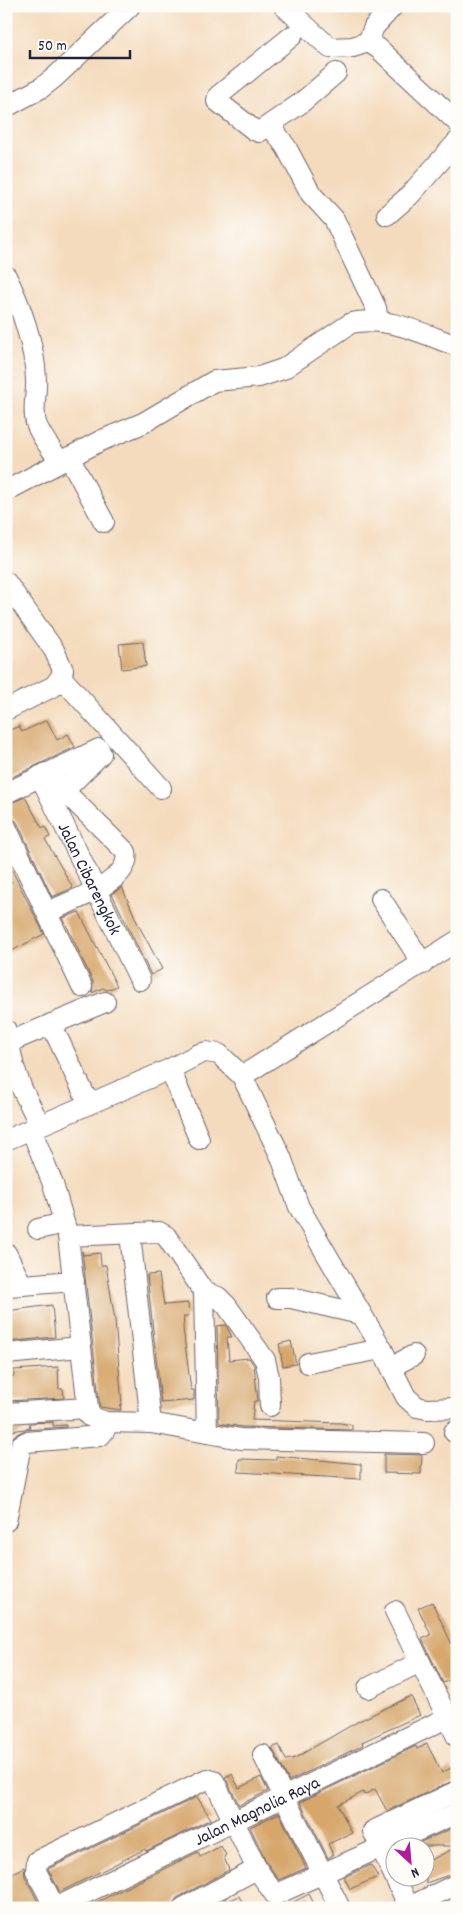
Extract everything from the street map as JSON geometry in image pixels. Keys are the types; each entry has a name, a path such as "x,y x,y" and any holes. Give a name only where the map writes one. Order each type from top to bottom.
{"street":[{"path":"6,107 54,78 130,6"},
{"path":"284,6 330,48 353,48 368,42 374,26 393,6"},
{"path":"292,36 218,96 217,101 259,132 301,104 336,73"},
{"path":"368,42 404,72 457,122"},
{"path":"270,125 286,147 311,194 334,219 376,308 378,322"},
{"path":"387,215 409,196 457,142"},
{"path":"6,276 21,315 35,363 37,381 34,409 37,425 65,460 104,522"},
{"path":"6,491 65,460 143,424 214,381 270,375 351,323 362,320 390,322 457,346"},
{"path":"6,582 54,650 63,670 61,678 54,686 6,710"},
{"path":"61,678 161,788"},
{"path":"6,792 99,749 101,754 64,791"},
{"path":"43,775 64,791 126,852 126,865 112,882 48,912"},
{"name":"Jalan Cibarengkok","path":"43,775 140,980"},
{"path":"6,827 82,987"},
{"path":"381,899 423,964"},
{"path":"242,1076 457,941"},
{"path":"105,1002 51,1024 7,1035 14,1067 36,1127 66,1229 74,1281 89,1416 106,1422 151,1423 241,1439 424,1443"},
{"path":"51,1024 89,1104"},
{"path":"6,1140 170,1069 199,1054 212,1052 219,1054 242,1076 281,1157 299,1207 382,1349 411,1403 427,1409 457,1408"},
{"path":"170,1069 199,1139"},
{"path":"38,1229 66,1229 130,1234 158,1232 166,1236 204,1292 207,1433"},
{"path":"130,1234 151,1423"},
{"path":"6,1253 16,1286 74,1281"},
{"path":"204,1292 218,1297 228,1306 261,1352 269,1377 270,1406"},
{"path":"278,1298 291,1298 360,1314"},
{"path":"6,1354 80,1347"},
{"path":"308,1363 382,1349"},
{"path":"391,1367 414,1355"},
{"path":"6,1413 87,1408"},
{"path":"6,1520 8,1499 21,1446 26,1442 100,1436 106,1422"},
{"path":"395,1611 420,1662 452,1715 457,1737"},
{"path":"368,1688 420,1662"},
{"name":"Jalan Magnolia Raya","path":"55,1908 452,1715"},
{"path":"263,1754 340,1908"},
{"path":"55,1908 36,1871 37,1861 207,1778 214,1780 257,1869 272,1893 278,1894 323,1872 457,1791"},
{"path":"377,1840 457,1812"},
{"path":"377,1840 408,1907 457,1884"},
{"path":"183,1908 257,1869"}],"building":[{"path":"143,642 146,666 122,669 119,644"},
{"path":"47,720 57,740 68,734 75,747 6,780 6,732 19,726 22,732"},
{"path":"25,797 42,828 45,826 50,837 45,839 73,888 52,897 17,822 12,817 6,815 6,805"},
{"path":"6,858 44,934 6,954 6,884 12,882 6,871"},
{"path":"122,887 138,924 162,969 151,975 112,894"},
{"path":"79,912 117,986 107,990 103,988 92,993 93,982 63,918"},
{"path":"82,1251 83,1255 100,1253 101,1265 106,1265 115,1320 121,1410 100,1407"},
{"path":"159,1274 164,1305 188,1303 189,1316 184,1316 183,1328 191,1390 194,1390 194,1400 161,1403 147,1275"},
{"path":"52,1305 55,1337 6,1342 6,1311"},
{"path":"226,1325 232,1337 227,1337 229,1360 249,1358 254,1365 258,1401 254,1401 252,1420 340,1423 352,1425 352,1430 242,1427 219,1423 217,1326"},
{"path":"291,1341 296,1364 283,1366 279,1344"},
{"path":"58,1367 59,1389 63,1389 64,1398 6,1401 6,1377 14,1376 14,1370"},
{"path":"53,1422 53,1426 66,1425 66,1427 25,1430 15,1435 7,1443 6,1432 30,1428 29,1423"},
{"path":"384,1454 422,1455 421,1474 384,1473"},
{"path":"276,1456 361,1464 361,1479 238,1472 239,1459 276,1460"},
{"path":"432,1602 457,1655 457,1676 443,1683 422,1639 431,1635 418,1608"},
{"path":"411,1696 420,1715 362,1742 363,1745 289,1781 272,1748 279,1745 286,1760 295,1758 357,1722"},
{"path":"427,1744 442,1773 451,1768 457,1779 387,1811 375,1789 364,1795 363,1792 338,1805 352,1833 328,1844 333,1855 328,1858 300,1802 416,1746 417,1749"},
{"path":"232,1774 239,1788 261,1777 268,1791 239,1805 225,1777"},
{"path":"197,1797 211,1819 146,1851 145,1849 60,1892 48,1869"},
{"path":"279,1813 306,1868 279,1880 267,1863 250,1827"},
{"path":"457,1826 457,1846 436,1846 434,1836"},
{"path":"221,1846 226,1855 224,1857 229,1870 177,1898 171,1908 85,1908 198,1852 200,1857"},
{"path":"457,1847 457,1872 436,1879 436,1857"},
{"path":"371,1865 378,1877 350,1889 344,1877"},
{"path":"24,1867 25,1876 39,1904 31,1908 6,1908 6,1876"},
{"path":"309,1894 316,1908 282,1908"},
{"path":"239,1896 245,1908 209,1908 226,1899 227,1902"}]}
